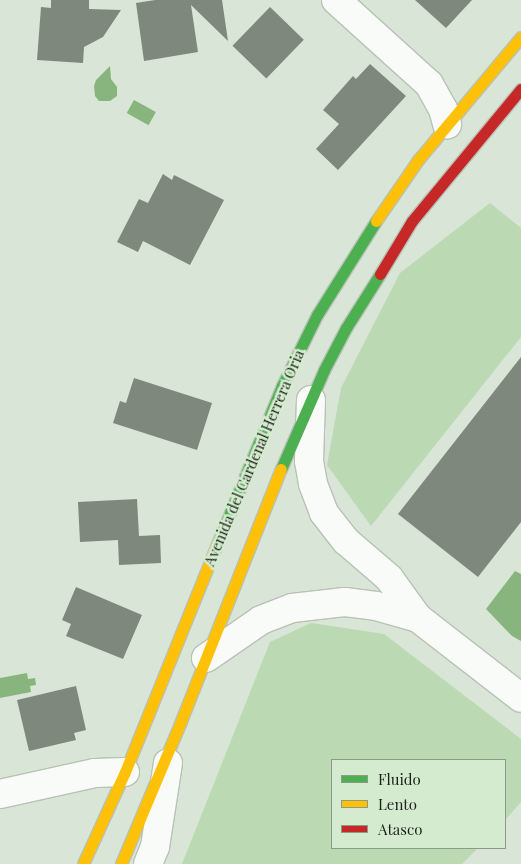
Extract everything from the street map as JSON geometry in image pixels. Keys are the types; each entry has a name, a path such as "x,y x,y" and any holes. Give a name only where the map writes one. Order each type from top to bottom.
{"main road":[{"name":"Avenida del Cardenal Herrera Oria","path":"83,864 106,818 262,432 297,354 317,315 389,200 447,124 521,38"},
{"name":"Avenida del Cardenal Herrera Oria","path":"121,864 172,744 242,563 311,400 346,328 412,221 521,89"}],"street":[{"path":"336,0 429,84 443,109 447,124"},
{"path":"311,400 309,461 313,484 324,513 346,541 389,578 418,618 521,698"},
{"path":"206,658 261,620 292,608 316,603 346,602 376,606 418,618"},
{"name":"Avenida del Cardenal Herrera Oria","path":"148,864 155,847 172,744"},
{"path":"0,794 95,773 125,772"}],"shaded area":[{"path":"110,66 111,79 117,87 117,96 110,101 99,101 95,96 94,86 96,80"},
{"path":"134,100 156,112 149,125 127,113"},
{"path":"490,203 521,228 521,337 371,526 327,465 341,388 400,273"},
{"path":"515,571 521,574 521,641 512,636 486,609"},
{"path":"311,623 384,634 521,739 521,802 506,819 506,759 331,759 331,849 477,849 462,864 182,864 270,642"},
{"path":"27,673 28,679 35,678 36,685 30,686 31,692 0,698 0,678"}],"building":[{"path":"51,0 89,0 89,9 121,10 103,37 84,47 83,63 37,60 41,7 51,8"},
{"path":"155,0 222,0 228,41 191,5 198,52 144,61 136,3"},
{"path":"415,0 472,0 446,28"},
{"path":"270,7 304,40 266,78 232,46"},
{"path":"370,64 406,96 338,170 316,149 339,124 323,110 353,76 356,79"},
{"path":"163,174 172,180 174,175 224,200 190,265 143,241 138,252 117,242 139,199 148,203"},
{"path":"521,357 521,522 478,577 398,514"},
{"path":"134,378 212,403 197,450 113,423 120,401 126,403"},
{"path":"137,499 139,536 160,535 161,563 119,565 118,540 80,542 78,502"},
{"path":"76,587 142,615 123,659 66,636 71,624 62,620"},
{"path":"76,686 86,730 74,733 76,740 29,751 17,700"}],"traffic: fast":[{"path":"218,542 282,386 317,315 376,221"},
{"path":"281,469 324,370 346,328 380,274"}],"traffic: slow":[{"path":"376,221 418,160 521,37"},
{"path":"121,864 181,721 281,469"},
{"path":"83,864 125,772 218,542"}],"traffic: jam":[{"path":"380,274 412,221 521,89"}]}
